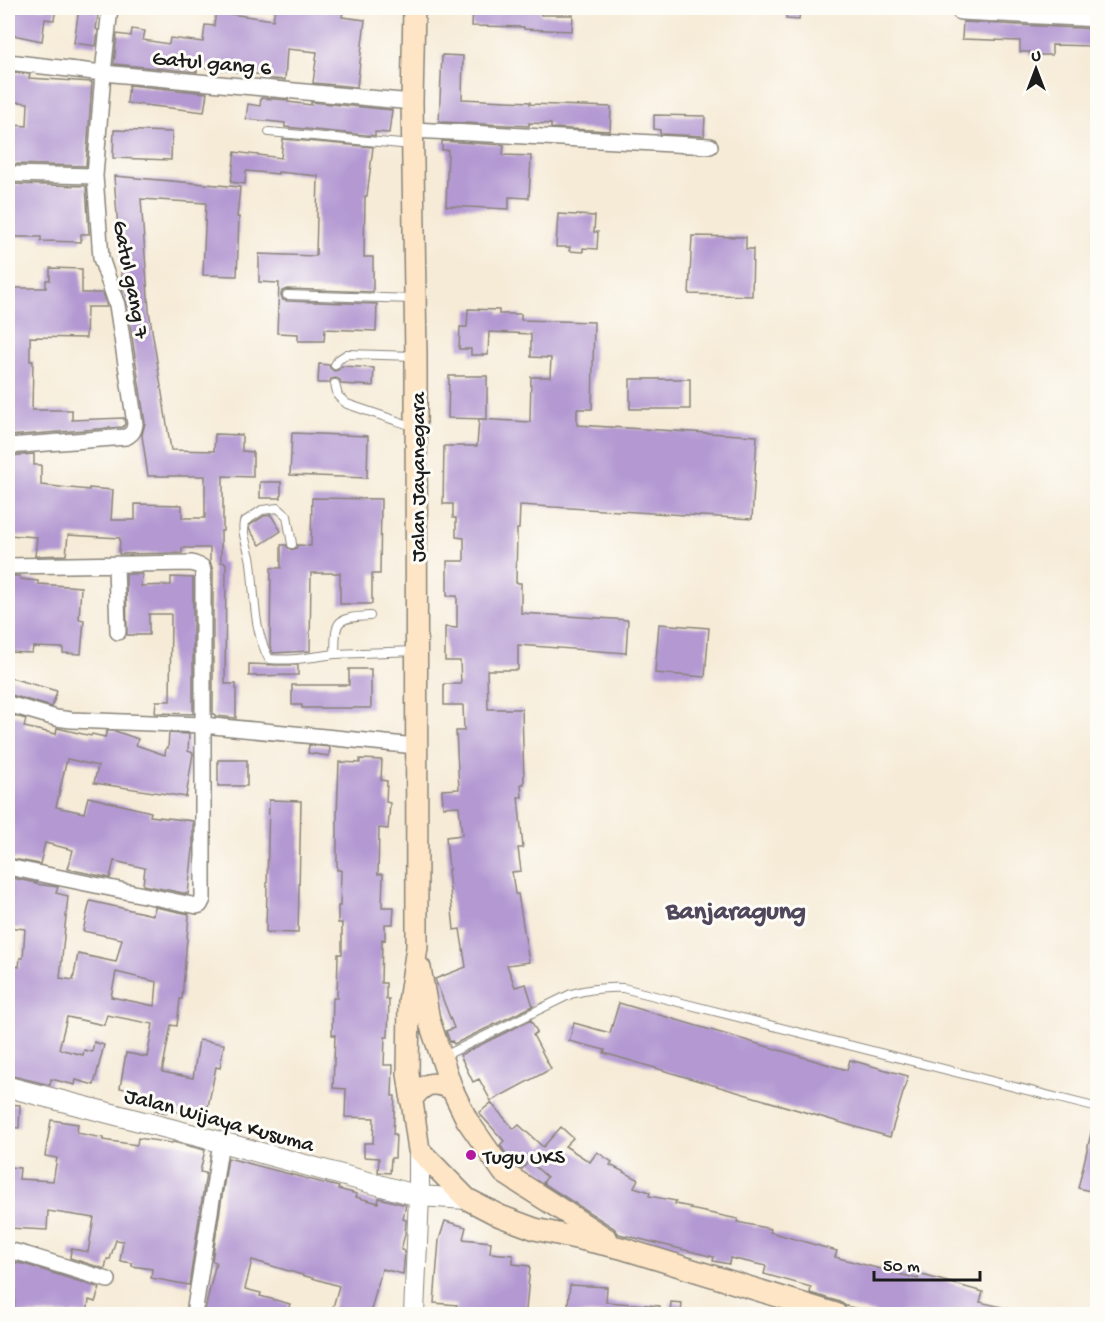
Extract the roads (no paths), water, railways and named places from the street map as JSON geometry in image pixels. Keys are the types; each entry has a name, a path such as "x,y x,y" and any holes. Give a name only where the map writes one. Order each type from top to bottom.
{"main road":[{"name":"Jalan Jayanegara","path":"414,8 412,102 416,356 417,947 409,1002 408,1074 419,1150 467,1198 500,1216 535,1229 621,1248 836,1314"},
{"name":"Jalan Jayanegara","path":"417,947 429,1020 452,1089 467,1120 504,1173 621,1248"},
{"path":"411,1100 421,1088 428,1085 442,1085 452,1089"},
{"path":"500,1216 514,1209 523,1197 522,1185"}],"street":[{"name":"Gatul gang 7","path":"8,446 126,437 134,429 119,315 101,258 95,176 110,8"},
{"path":"960,12 1055,12 1098,19"},
{"name":"Gatul gang 6","path":"8,62 412,102"},
{"path":"413,138 710,146"},
{"path":"8,174 95,176"},
{"path":"8,566 192,563 202,567 203,899 197,906 8,867"},
{"path":"116,565 118,632"},
{"path":"8,704 71,720 203,724 416,746"},
{"name":"Jalan Wijaya Kusuma","path":"8,1087 419,1196 467,1198"},
{"path":"194,1314 222,1142"},
{"path":"414,1314 419,1150"},
{"path":"8,1250 108,1280"}],"lane":[{"path":"269,132 413,138"},
{"path":"286,295 415,299"},
{"path":"335,365 347,354 416,356"},
{"path":"335,384 338,396 347,404 416,427"},
{"path":"292,544 287,516 278,508 262,510 244,522 244,532 251,560 258,629 269,659 302,660 335,654 417,651"},
{"path":"335,654 336,629 339,623 345,619 370,616"},
{"path":"441,1058 571,994 588,989 623,988 1098,1108"}],"place":[{"name":"Tugu UKS","path":"471,1155"}],"district":[{"name":"Banjaragung","path":"736,909"}]}
